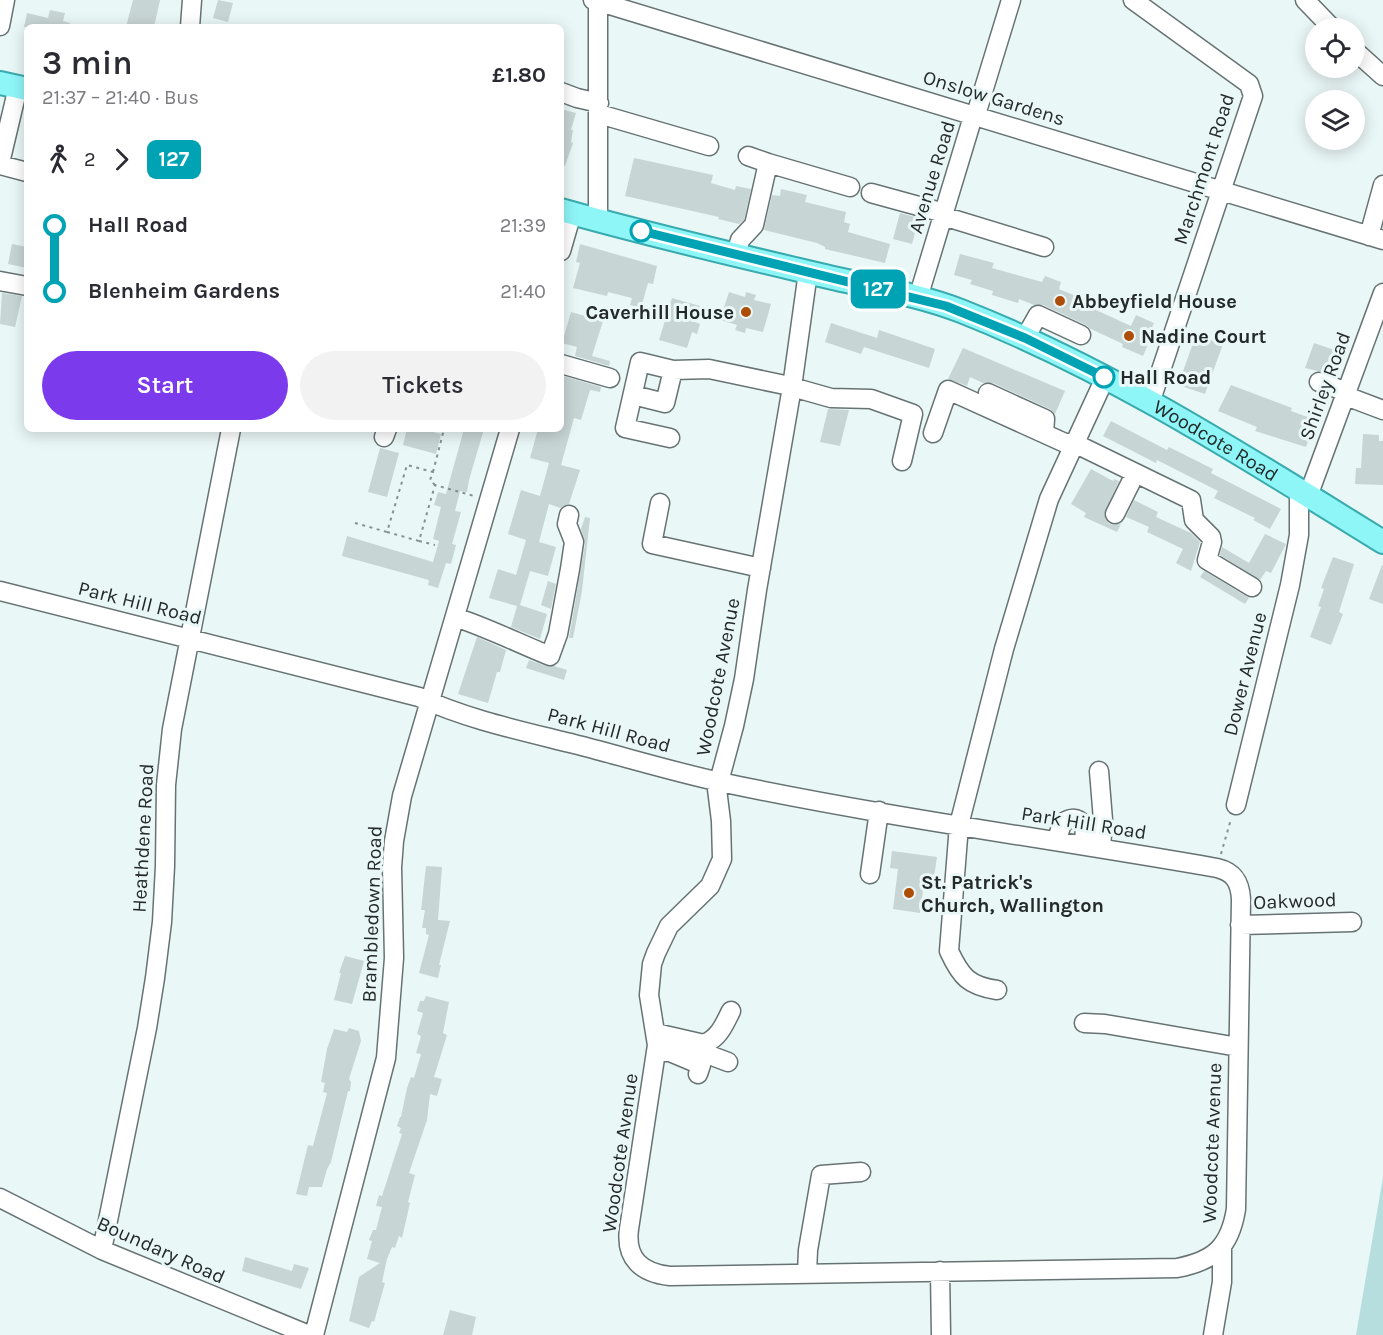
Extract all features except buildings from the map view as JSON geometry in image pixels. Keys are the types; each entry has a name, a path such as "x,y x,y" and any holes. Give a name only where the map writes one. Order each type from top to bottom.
{"main road":[{"name":"Woodcote Road","path":"566,212 918,298 962,312 1025,338 1105,378 1308,495 1383,542"}],"street":[{"path":"0,26 5,0"},
{"path":"192,0 193,24"},
{"path":"596,0 599,109 598,220"},
{"name":"Onslow Gardens","path":"596,0 1376,238"},
{"name":"Avenue Road","path":"918,298 1011,0"},
{"name":"Marchmont Road","path":"1133,0 1251,87 1251,103 1150,403"},
{"path":"1305,0 1322,18"},
{"path":"1365,60 1383,76"},
{"path":"15,86 0,164 24,171"},
{"path":"564,93 599,109 709,146"},
{"path":"748,156 850,187"},
{"path":"736,255 740,240 754,225 768,163"},
{"path":"1376,238 1383,184"},
{"path":"871,193 1044,247"},
{"path":"564,227 566,212"},
{"name":"Woodcote Avenue","path":"808,272 792,387 744,679 717,789 722,829 722,859 710,886 665,932 656,953 650,979 649,1007 657,1041 628,1237 630,1249 636,1261 651,1272 670,1276 1177,1268 1207,1259 1222,1246 1230,1233 1236,1209 1239,884 1229,872 1217,868"},
{"path":"0,281 24,285"},
{"name":"Shirley Road","path":"1308,495 1383,293"},
{"path":"1025,338 1038,315 1082,335"},
{"path":"670,438 625,428 640,362 673,370 710,369 831,398 871,399 913,414 902,461"},
{"path":"564,365 610,378"},
{"path":"633,395 665,403 673,370"},
{"path":"997,990 973,984 959,969 949,951 959,825 1004,649 1045,510 1105,378"},
{"path":"1319,381 1346,394 1381,405"},
{"path":"933,432 948,390 1065,443 1074,443 1191,500 1194,520 1211,537 1212,542 1207,560 1252,587"},
{"path":"988,393 1045,419 1044,433"},
{"name":"Heathdene Road","path":"102,1250 145,1039 155,978 165,866 166,785 171,729 230,432"},
{"name":"Brambledown Road","path":"314,1335 386,1058 394,958 392,867 402,796 509,432"},
{"path":"1115,514 1136,474"},
{"name":"Dower Avenue","path":"1236,805 1290,585 1299,535 1297,503 1299,498 1308,495"},
{"path":"660,503 652,544 761,568"},
{"path":"456,617 484,626 550,656 558,634 574,542 567,524 569,515"},
{"name":"Park Hill Road","path":"0,591 419,697 506,725 720,782 1217,868"},
{"path":"1093,846 1102,820 1099,771"},
{"path":"870,874 879,811"},
{"name":"Oakwood","path":"1240,925 1352,922"},
{"path":"657,1041 704,1044 720,1033 731,1011"},
{"path":"1084,1023 1105,1024 1238,1047"},
{"path":"657,1041 701,1051 728,1062"},
{"path":"657,1041 670,1052 701,1065 698,1074"},
{"path":"807,1273 808,1250 821,1175 861,1172"},
{"name":"Boundary Road","path":"0,1198 102,1250 309,1335"},
{"path":"1213,1335 1222,1282 1222,1246"},
{"path":"940,1271 941,1335"}],"path":[{"path":"443,432 430,480 435,485 489,500"},
{"path":"387,532 407,465 433,472"},
{"path":"419,541 435,485"},
{"path":"355,523 435,545"},
{"path":"1217,868 1236,805"}],"shaded area":[{"path":"1383,1177 1383,1335 1356,1335"}],"bus line":[{"name":"127","path":"641,231 946,306 1025,338 1104,377"}],"place":[{"name":"Abbeyfield House","path":"1060,301"},
{"name":"Caverhill House","path":"746,312"},
{"name":"Nadine Court","path":"1129,336"},
{"name":"Hall Road","path":"1104,377"},
{"name":"St. Patrick's Church, Wallington","path":"909,893"}]}
